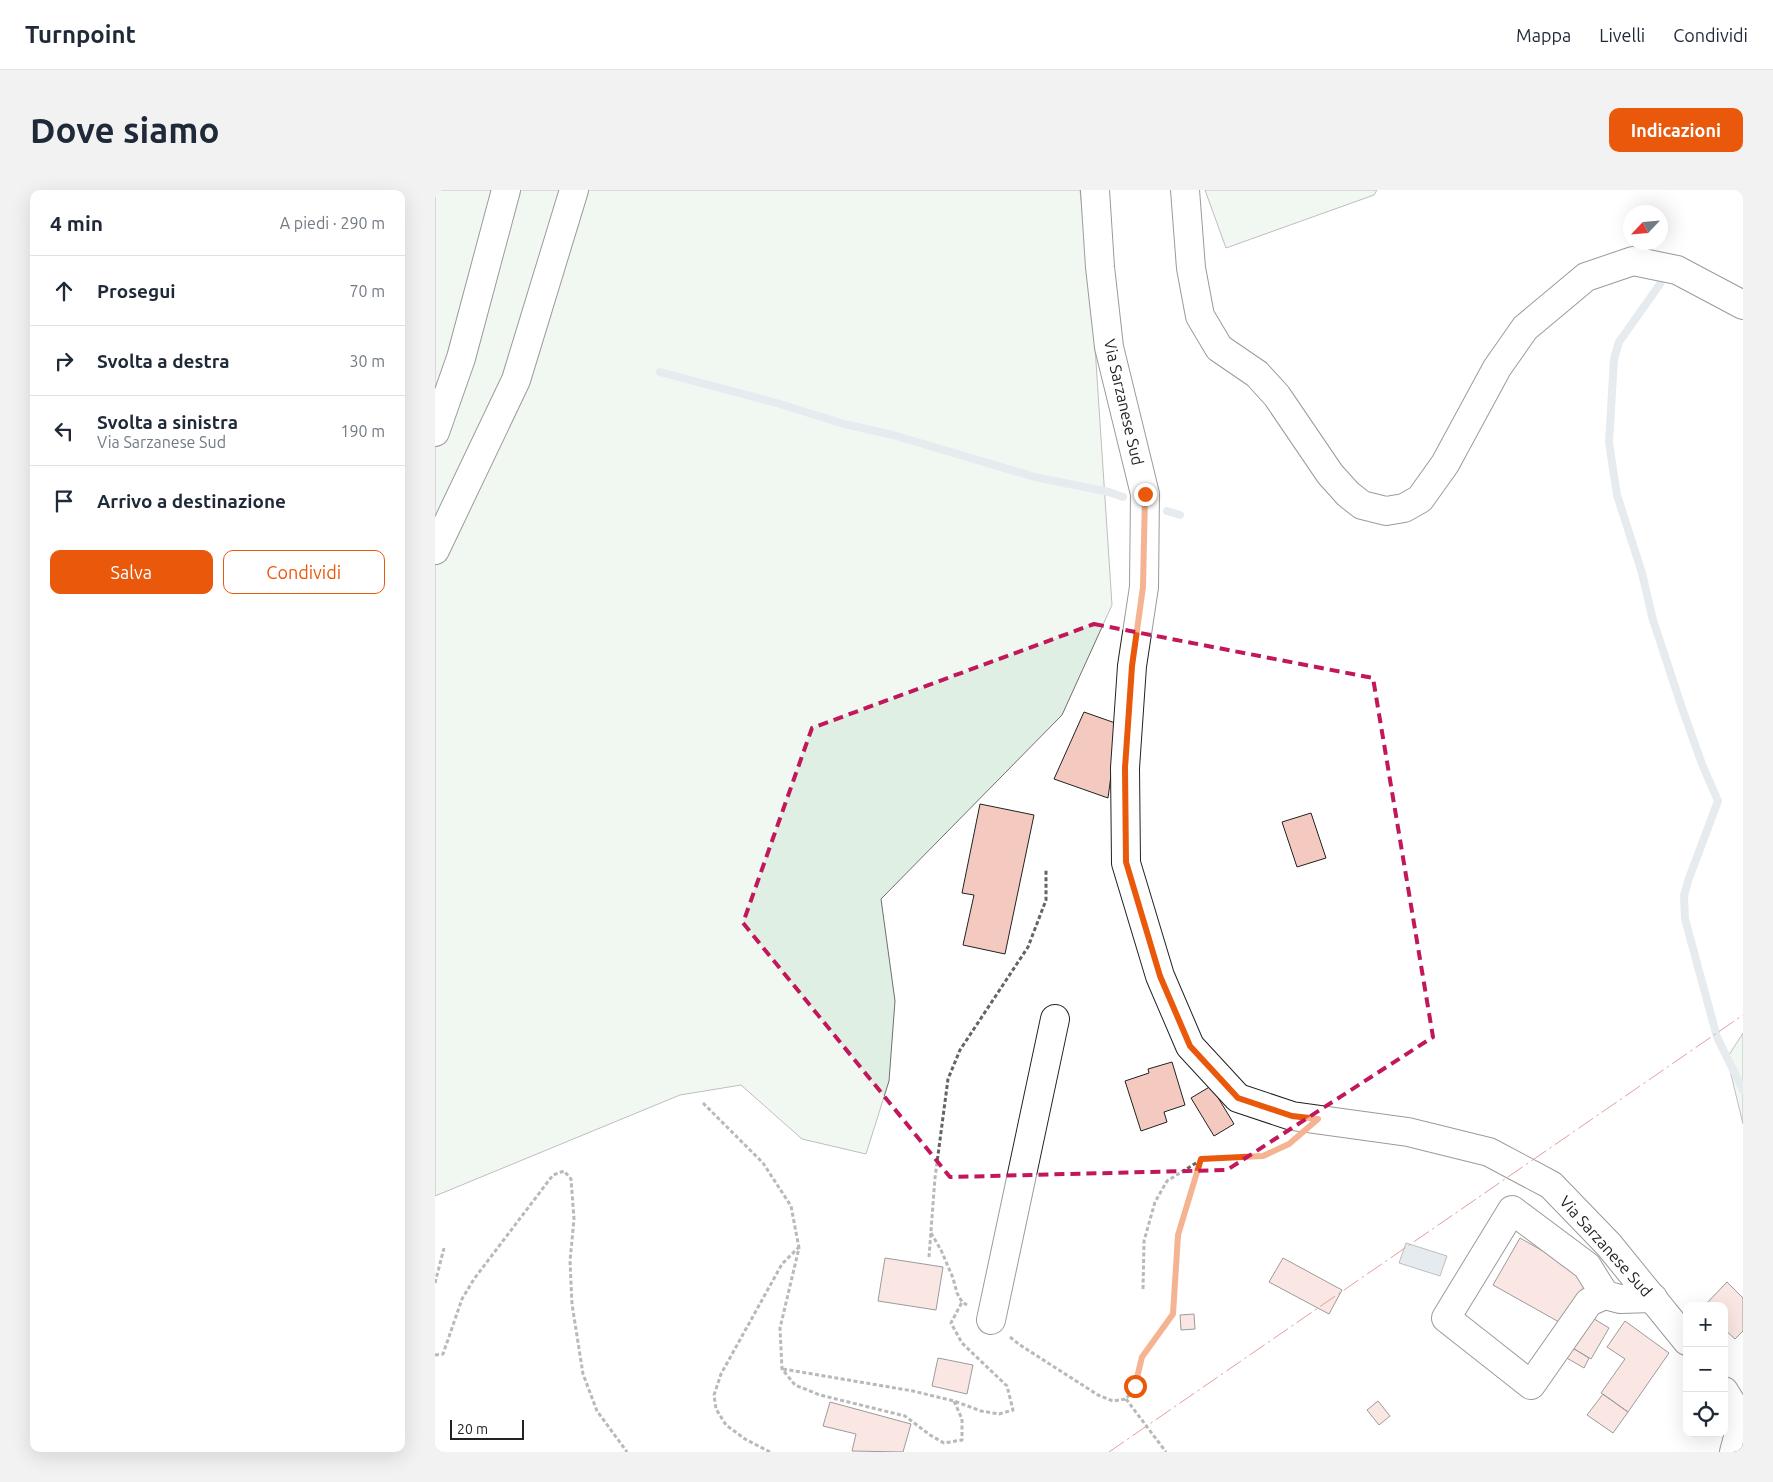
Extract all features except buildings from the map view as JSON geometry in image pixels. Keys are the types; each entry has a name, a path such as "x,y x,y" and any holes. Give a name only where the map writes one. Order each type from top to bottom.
{"main road":[{"path":"435,432 461,358 506,190"},
{"path":"435,550 516,380 574,190"},
{"name":"Via Sarzanese Sud","path":"1095,190 1099,267 1109,347 1145,494 1143,587 1132,666 1125,768 1126,862 1160,976 1190,1046 1238,1098 1292,1116 1409,1132 1489,1152 1551,1185 1609,1245 1683,1336"},
{"path":"1185,190 1191,268 1200,316 1219,348 1257,374 1277,396 1330,474 1348,494 1362,505 1386,511 1404,508 1420,499 1445,464 1497,368 1525,328 1586,276 1633,261 1677,270 1743,305"},
{"path":"991,1320 1055,1019"},
{"path":"1605,1295 1587,1266 1512,1210 1446,1318 1531,1385 1589,1302 1605,1295 1620,1299 1653,1298"},
{"path":"1725,1392 1743,1420 1733,1452"}],"path":[{"path":"929,1257 935,1178 948,1080 960,1050 1028,947 1046,900 1046,870"},
{"path":"703,1103 763,1163 791,1206 799,1248 780,1328 782,1369 795,1385 820,1395 905,1416 929,1435 944,1443 962,1440 962,1419 954,1401"},
{"path":"1143,1289 1144,1241 1155,1202 1167,1181 1201,1159 1263,1156 1289,1144 1318,1119"},
{"path":"931,1234 941,1250 962,1302 991,1320 1019,1345 1098,1395 1113,1401 1126,1399 1135,1386 1142,1357 1173,1314 1178,1235 1201,1159"},
{"path":"435,1355 443,1354 462,1299 474,1279 553,1175 563,1171 571,1179 574,1219 570,1261 572,1304 583,1374 597,1411 627,1452"},
{"path":"435,1283 444,1248"},
{"path":"770,1452 745,1439 726,1425 716,1409 715,1395 721,1374 782,1264 799,1248"},
{"path":"782,1369 913,1391 954,1401 981,1411 999,1414 1013,1410 1007,1386 962,1343 951,1323 962,1302"},
{"path":"1126,1399 1166,1452"}],"highlighted area":[{"path":"1094,624 1373,678 1433,1037 1227,1170 950,1177 743,923 812,728"}],"green space":[{"path":"435,190 1080,190 1092,301 1112,605 1062,715 881,899 895,1001 889,1081 866,1154 802,1139 741,1085 680,1095 435,1196"},
{"path":"1205,190 1377,190 1374,195 1226,248"},
{"path":"1743,1033 1743,1124 1727,1058"}],"shaded area":[{"path":"1406,1243 1447,1256 1440,1276 1399,1263"}],"waterway":[{"path":"1660,284 1619,342 1614,359 1609,443 1617,495 1642,573 1653,620 1702,764 1718,801 1688,881 1684,896 1685,919 1717,1037 1743,1090"},
{"path":"660,372 780,404 844,424 893,435 1035,477 1109,492 1123,497"},
{"path":"1167,511 1180,515"}],"power":[{"path":"1109,1452 1743,1015"}],"route":[{"path":"1135,1386 1142,1357 1173,1314 1178,1235 1201,1159 1263,1156 1289,1144 1318,1119 1292,1116 1238,1098 1190,1046 1160,976 1126,862 1125,768 1132,666 1143,587 1145,494"}]}
